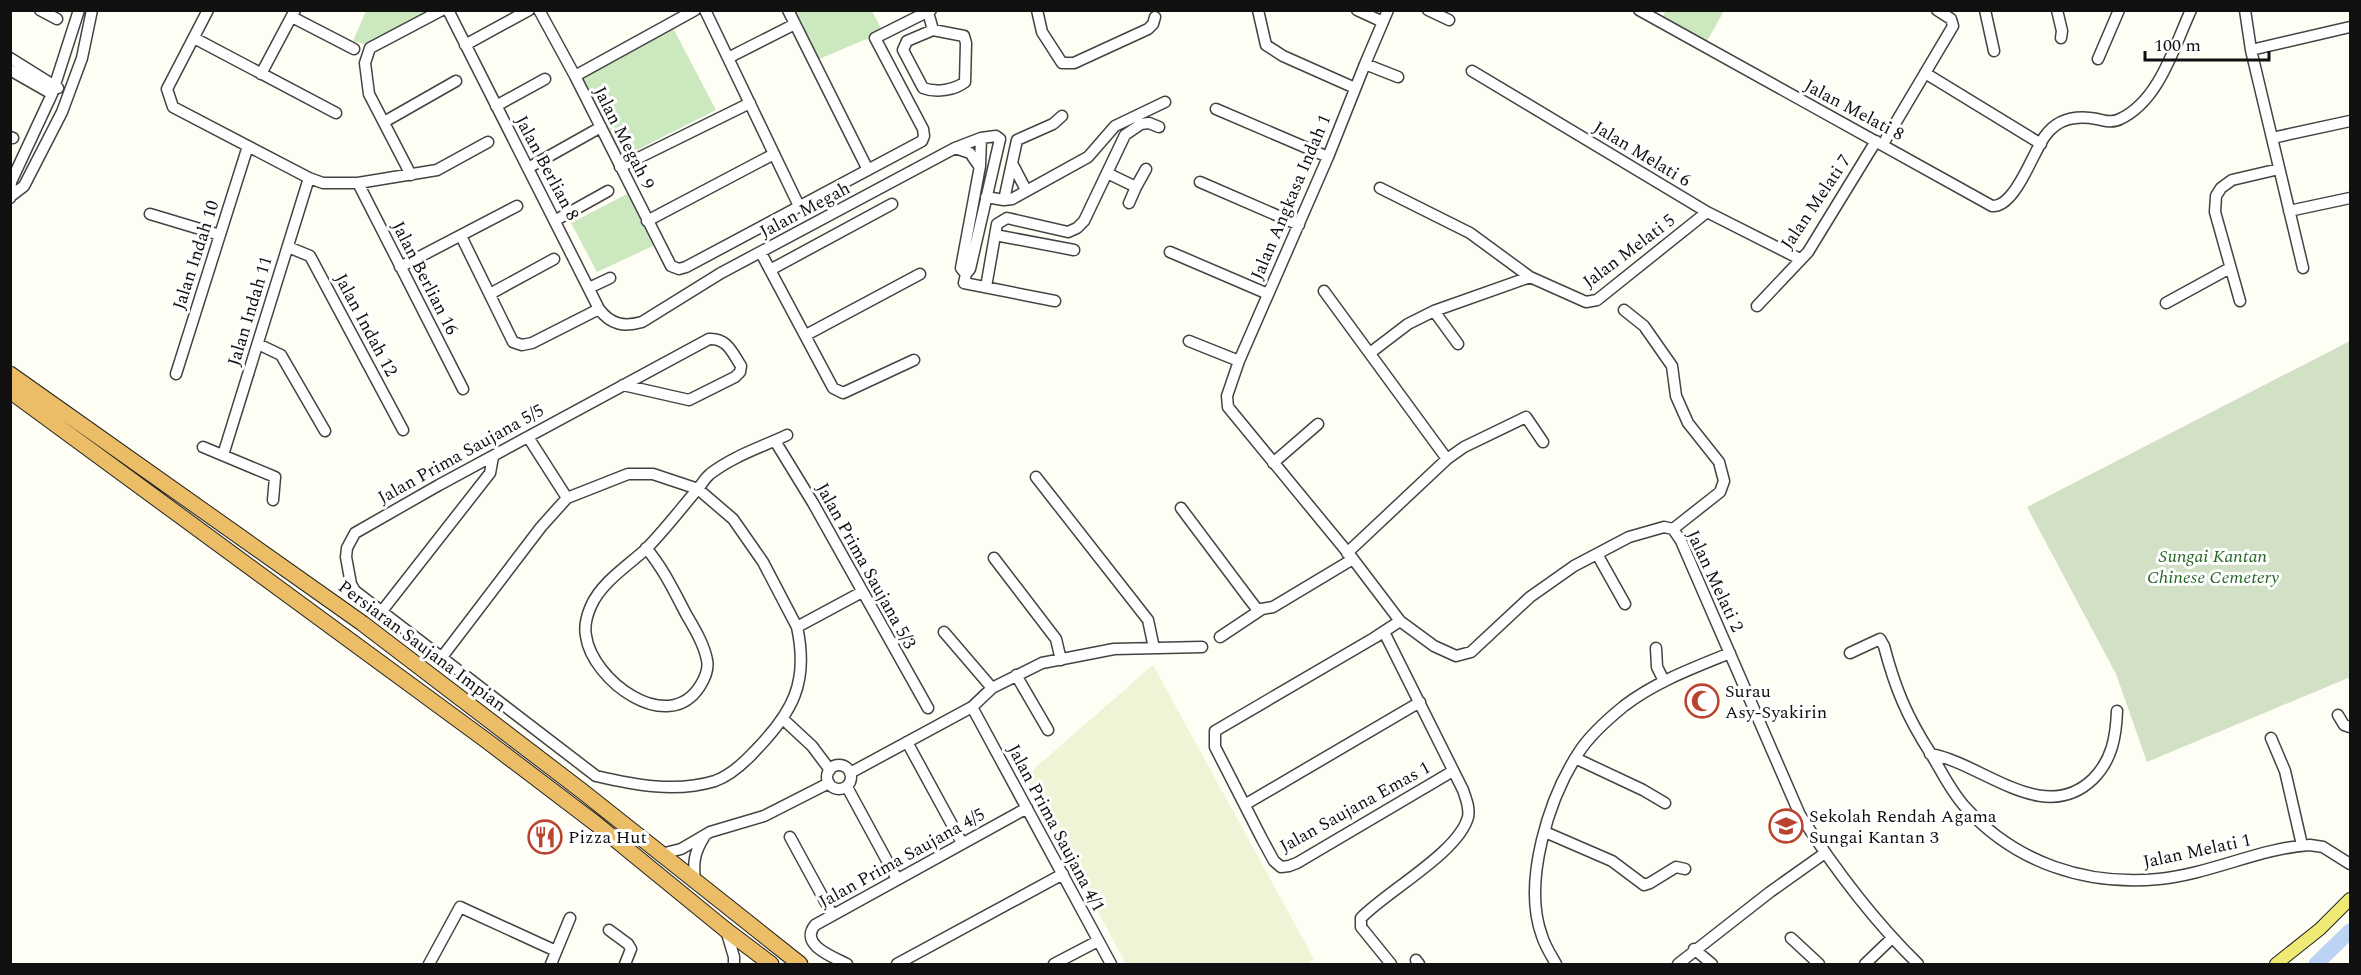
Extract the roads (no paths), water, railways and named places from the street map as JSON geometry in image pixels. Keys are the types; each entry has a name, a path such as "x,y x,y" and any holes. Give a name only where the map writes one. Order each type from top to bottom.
{"highway":[{"name":"Persiaran Saujana Impian","path":"10,374 362,623 582,791 800,964"},
{"name":"Persiaran Saujana Impian","path":"10,391 497,748 516,773 576,818 595,823 726,930"},
{"path":"726,930 771,964"}],"main road":[{"path":"2276,964 2320,929 2350,899"}],"street":[{"path":"40,10 57,19"},
{"path":"11,197 11,182 57,90 79,10"},
{"path":"11,197 24,186 62,112 78,70 92,10"},
{"path":"208,10 167,89 173,107 309,178 323,183 358,183 437,170 488,142"},
{"path":"411,175 369,94 365,63 370,48 442,10"},
{"name":"Jalan Berlian 8","path":"448,10 599,309"},
{"path":"465,45 529,10"},
{"name":"Jalan Megah 9","path":"539,10 671,266 679,269 686,267 799,206"},
{"path":"575,76 695,10"},
{"name":"Jalan Megah","path":"705,10 799,206"},
{"path":"1038,10 1042,32 1062,63 1074,63 1148,29 1155,17"},
{"path":"1258,10 1266,45 1283,56 1355,88"},
{"path":"1357,10 1383,22"},
{"name":"Jalan Angkasa Indah 1","path":"1227,396 1239,361 1328,157 1388,10"},
{"path":"1428,10 1449,20"},
{"name":"Jalan Melati 8","path":"1639,10 1992,206 2003,204 2015,190 2045,136 2059,121 2072,117 2115,121 2135,109 2156,84 2191,10"},
{"name":"Jalan Melati 7","path":"1757,306 1808,252 1925,73 1953,26 1951,19 1937,10"},
{"path":"1985,10 1994,51"},
{"path":"2057,10 2062,31 2061,38"},
{"path":"2098,60 2119,10"},
{"path":"2245,10 2251,50 2303,267"},
{"path":"789,11 868,170"},
{"path":"799,206 922,141 923,129 875,38 929,11 933,30"},
{"path":"261,74 294,14 354,49"},
{"path":"728,58 795,24"},
{"path":"2251,50 2350,27"},
{"path":"933,30 964,36 966,43 965,82 959,87 930,91 923,88 903,50 907,41 933,30"},
{"path":"194,38 336,113"},
{"path":"10,58 35,71 57,90 62,112"},
{"path":"35,71 52,71 64,61"},
{"path":"1365,64 1398,76"},
{"path":"10,70 34,85 57,90"},
{"path":"57,90 78,70"},
{"name":"Jalan Melati 6","path":"1472,71 1707,212 1800,259"},
{"path":"1925,73 2041,144"},
{"path":"496,106 545,79"},
{"path":"384,122 456,81"},
{"path":"34,85 41,102 42,117"},
{"path":"1055,301 964,283 970,269 986,197 1012,199 1088,157 1114,126 1165,102"},
{"path":"620,167 750,103"},
{"path":"1216,109 1328,157"},
{"path":"1004,200 1017,140 1053,124 1062,116"},
{"path":"2272,138 2350,121"},
{"path":"986,287 997,224 1007,218 1068,232 1077,228 1084,221 1125,135 1141,124 1149,123 1159,127"},
{"path":"528,168 601,127"},
{"name":"Jalan Megah","path":"599,309 606,317 618,324 630,325 642,322 721,273 955,148 981,138 996,136 1000,139 986,197"},
{"path":"966,274 961,268 980,166 981,138"},
{"name":"Jalan Indah 10","path":"176,374 248,146"},
{"path":"955,148 970,153 980,166"},
{"path":"647,221 774,154"},
{"path":"1012,163 1026,190"},
{"path":"1129,203 1146,169"},
{"path":"2240,300 2215,212 2216,196 2221,188 2232,180 2279,169"},
{"path":"1107,173 1136,187"},
{"name":"Jalan Indah 11","path":"223,455 309,178"},
{"path":"1200,182 1299,225"},
{"name":"Jalan Berlian 16","path":"358,183 463,389"},
{"name":"Jalan Melati 5","path":"1380,188 1470,233 1530,277 1586,302 1597,300 1707,212"},
{"path":"556,220 608,191"},
{"path":"2289,211 2350,198"},
{"path":"770,270 891,204"},
{"path":"400,267 517,206"},
{"path":"150,214 220,235"},
{"path":"995,235 1074,250"},
{"path":"461,236 513,342 522,345 532,343 599,309"},
{"name":"Jalan Indah 12","path":"288,247 310,256 404,430"},
{"path":"1170,252 1268,294"},
{"path":"761,253 833,388 843,393 914,360"},
{"path":"490,294 554,259"},
{"path":"2166,303 2230,268"},
{"path":"806,335 920,274"},
{"path":"1370,353 1408,324 1434,311 1530,277"},
{"path":"589,288 610,278"},
{"path":"1324,291 1447,459"},
{"path":"1624,310 1644,326 1672,366 1676,396 1688,423 1719,462 1724,481 1720,492 1673,529"},
{"path":"1434,311 1458,344"},
{"name":"Jalan Prima Saujana 5/5","path":"382,611 355,591 349,575 346,548 355,533 439,485 493,457 623,385 709,339 725,342 741,366 740,372 735,377 689,400 623,385"},
{"path":"1189,340 1239,361"},
{"path":"258,344 281,355 325,431"},
{"name":"Jalan Melati 2","path":"1227,396 1228,407 1400,621 1420,637 1456,656 1471,652 1530,597 1574,566 1629,537 1664,527 1673,529 1681,541 1800,815 1825,853 1892,939 1918,964"},
{"path":"1181,508 1257,609 1273,607 1350,556 1447,459 1464,447 1526,417 1543,442"},
{"path":"1273,463 1318,424"},
{"path":"646,548 671,584 697,634 707,661 706,676 697,690 685,700 672,705 656,706 635,699 620,688 592,657 585,636 586,621 592,603 646,548 708,476 723,465 788,435"},
{"path":"528,437 567,498"},
{"name":"Jalan Prima Saujana 5/3","path":"775,441 813,503 928,708"},
{"path":"203,447 275,477 273,500"},
{"path":"442,657 541,526 567,498 628,474 653,474 698,489 734,519 745,534 763,561 796,627 801,662 800,681 784,720 746,760 733,771 716,780 675,787 630,784 596,776 382,611 490,474 493,457"},
{"path":"1036,477 1148,620 1154,648"},
{"path":"1597,554 1625,604"},
{"path":"994,558 1056,639 1061,660"},
{"path":"796,627 862,591"},
{"path":"1220,637 1262,609"},
{"path":"1400,621 1215,731 1215,747 1246,804 1420,702"},
{"path":"944,632 992,688"},
{"path":"1379,635 1420,702 1463,790 1469,810 1459,834 1444,850 1361,918 1361,927 1385,962"},
{"name":"Jalan Melati 1","path":"1850,653 1880,639 1902,705 1917,735 1947,783 1966,808 1992,831 2017,849 2051,867 2084,876 2124,882 2162,879 2199,872 2302,845 2323,847 2350,864"},
{"path":"850,773 972,707 992,688 1042,663 1114,649 1202,647"},
{"path":"1656,648 1657,667 1664,681"},
{"path":"1556,964 1541,935 1535,897 1537,870 1545,832 1557,794 1575,758 1611,717 1651,687 1730,653"},
{"path":"1016,675 1048,730"},
{"name":"Jalan Prima Saujana 4/1","path":"972,707 1111,964"},
{"path":"1930,754 1959,761 2004,785 2026,793 2044,798 2058,797 2086,785 2108,760 2114,744 2117,711"},
{"path":"2337,715 2344,725 2350,727"},
{"path":"784,720 812,746 830,770"},
{"path":"2271,738 2285,771 2302,845"},
{"path":"907,742 962,843"},
{"path":"1575,758 1665,803"},
{"path":"830,770 841,766 850,773 851,779 847,787"},
{"path":"830,770 829,783 838,789 847,787"},
{"name":"Jalan Saujana Emas 1","path":"1246,804 1274,861 1281,867 1289,866 1453,771"},
{"path":"655,851 674,852 710,832 777,810 829,783"},
{"path":"847,787 897,879"},
{"name":"Jalan Prima Saujana 4/5","path":"847,964 818,948 811,939 812,928 815,925 1027,808"},
{"path":"1545,832 1612,861 1644,885 1676,867 1685,869"},
{"path":"695,881 694,854 704,837"},
{"path":"790,837 832,914"},
{"path":"1678,964 1825,853"},
{"path":"897,964 1063,874"},
{"path":"429,964 460,907 556,951"},
{"path":"551,964 570,918"},
{"path":"609,930 628,944 631,950 625,964"},
{"path":"726,930 732,947 734,964"},
{"path":"1791,938 1819,964"},
{"path":"1865,964 1892,939"},
{"path":"1054,964 1098,941"},
{"path":"1694,950 1712,964"}],"waterway":[{"path":"2316,964 2350,931"}],"place":[{"name":"Surau Asy-Syakirin","path":"1702,701"},
{"name":"Sekolah Rendah Agama Sungai Kantan 3","path":"1786,826"},
{"name":"Pizza Hut","path":"545,837"}],"park label":[{"name":"Sungai Kantan Chinese Cemetery","path":"2213,566"}]}
